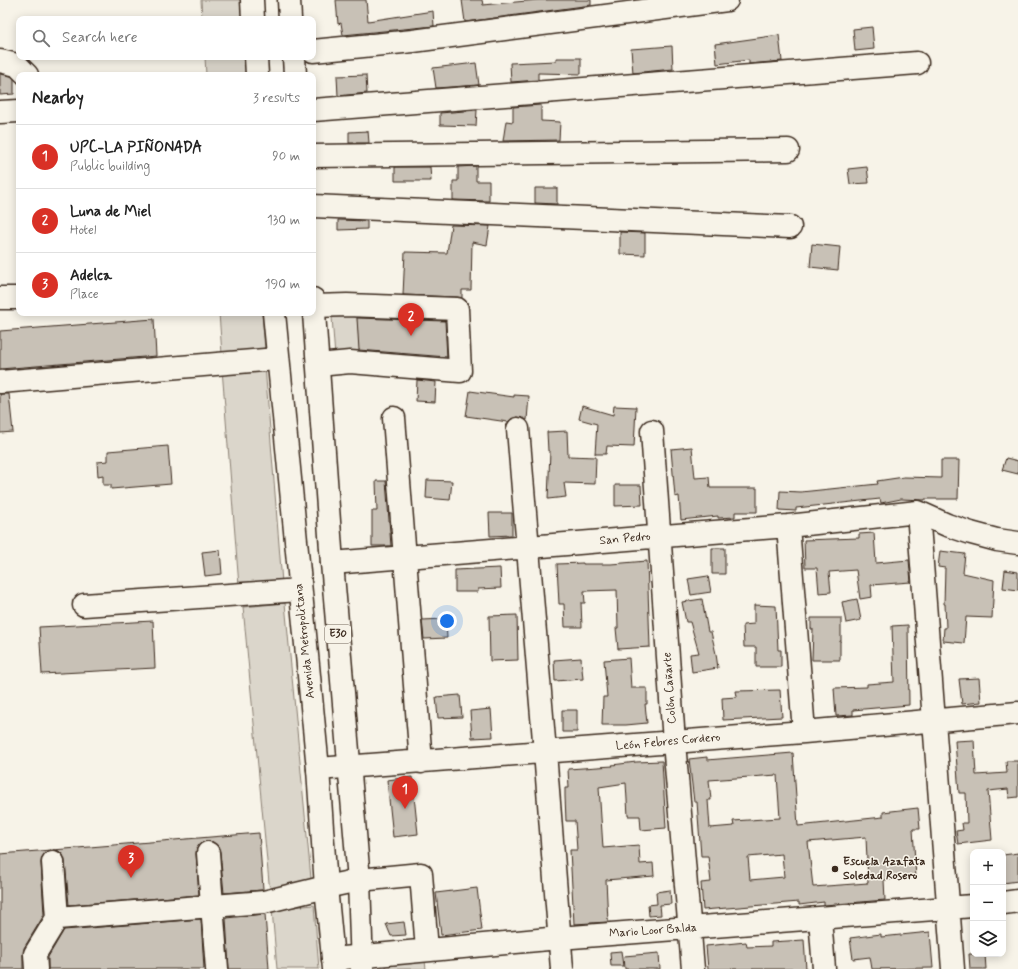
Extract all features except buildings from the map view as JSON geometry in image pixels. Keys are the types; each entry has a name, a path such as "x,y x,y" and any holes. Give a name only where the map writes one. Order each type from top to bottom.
{"main road":[{"path":"252,0 253,16"},
{"path":"289,0 290,16"},
{"path":"316,51 413,41 602,8 727,0"},
{"path":"0,60 17,65 24,72"},
{"path":"256,60 257,72"},
{"path":"294,60 295,72"},
{"path":"316,110 917,63"},
{"path":"0,112 16,111"},
{"path":"316,156 788,150"},
{"path":"316,206 790,227"},
{"path":"0,298 16,298"},
{"path":"316,303 458,309 460,371 350,362 318,365"},
{"name":"Avenida Metropolitana","path":"274,316 277,359 318,769 326,887 334,964"},
{"name":"E30","path":"314,316 332,563 359,880 362,962"},
{"path":"0,382 277,359"},
{"path":"394,418 421,762"},
{"path":"518,429 562,969"},
{"name":"Colón Cañarte","path":"652,431 674,742 693,969"},
{"path":"953,969 918,512 947,525 971,533 997,540 1018,543"},
{"name":"San Pedro","path":"332,563 788,526 918,512"},
{"path":"788,526 804,732"},
{"path":"84,605 300,590"},
{"name":"León Febres Cordero","path":"318,769 804,732 1018,713"},
{"path":"208,853 217,969"},
{"path":"36,969 35,954 57,918 52,862"},
{"path":"57,918 264,902 359,880 421,874 427,950"},
{"path":"1006,903 1018,902"},
{"name":"Mario Loor Balda","path":"334,964 362,962 427,950 559,938 970,906"},
{"path":"820,918 824,969"}],"shaded area":[{"path":"201,0 244,0 245,16 202,16"},
{"path":"205,60 248,60 249,72 206,72"},
{"path":"219,316 262,316 265,350 222,354"},
{"path":"357,316 360,355 335,357 332,317"},
{"path":"265,366 282,583 239,586 222,369"},
{"path":"285,603 312,889 270,893 243,607"},
{"path":"314,905 319,969 277,969 272,909"},
{"path":"425,961 426,969 386,969 385,963"}],"place":[{"name":"Luna de Miel","path":"411,336"},
{"name":"UPC-LA PIÑONADA","path":"405,809"},
{"name":"Escuela Azafata Soledad Rosero","path":"835,869"},
{"name":"Adelca","path":"131,878"}]}
